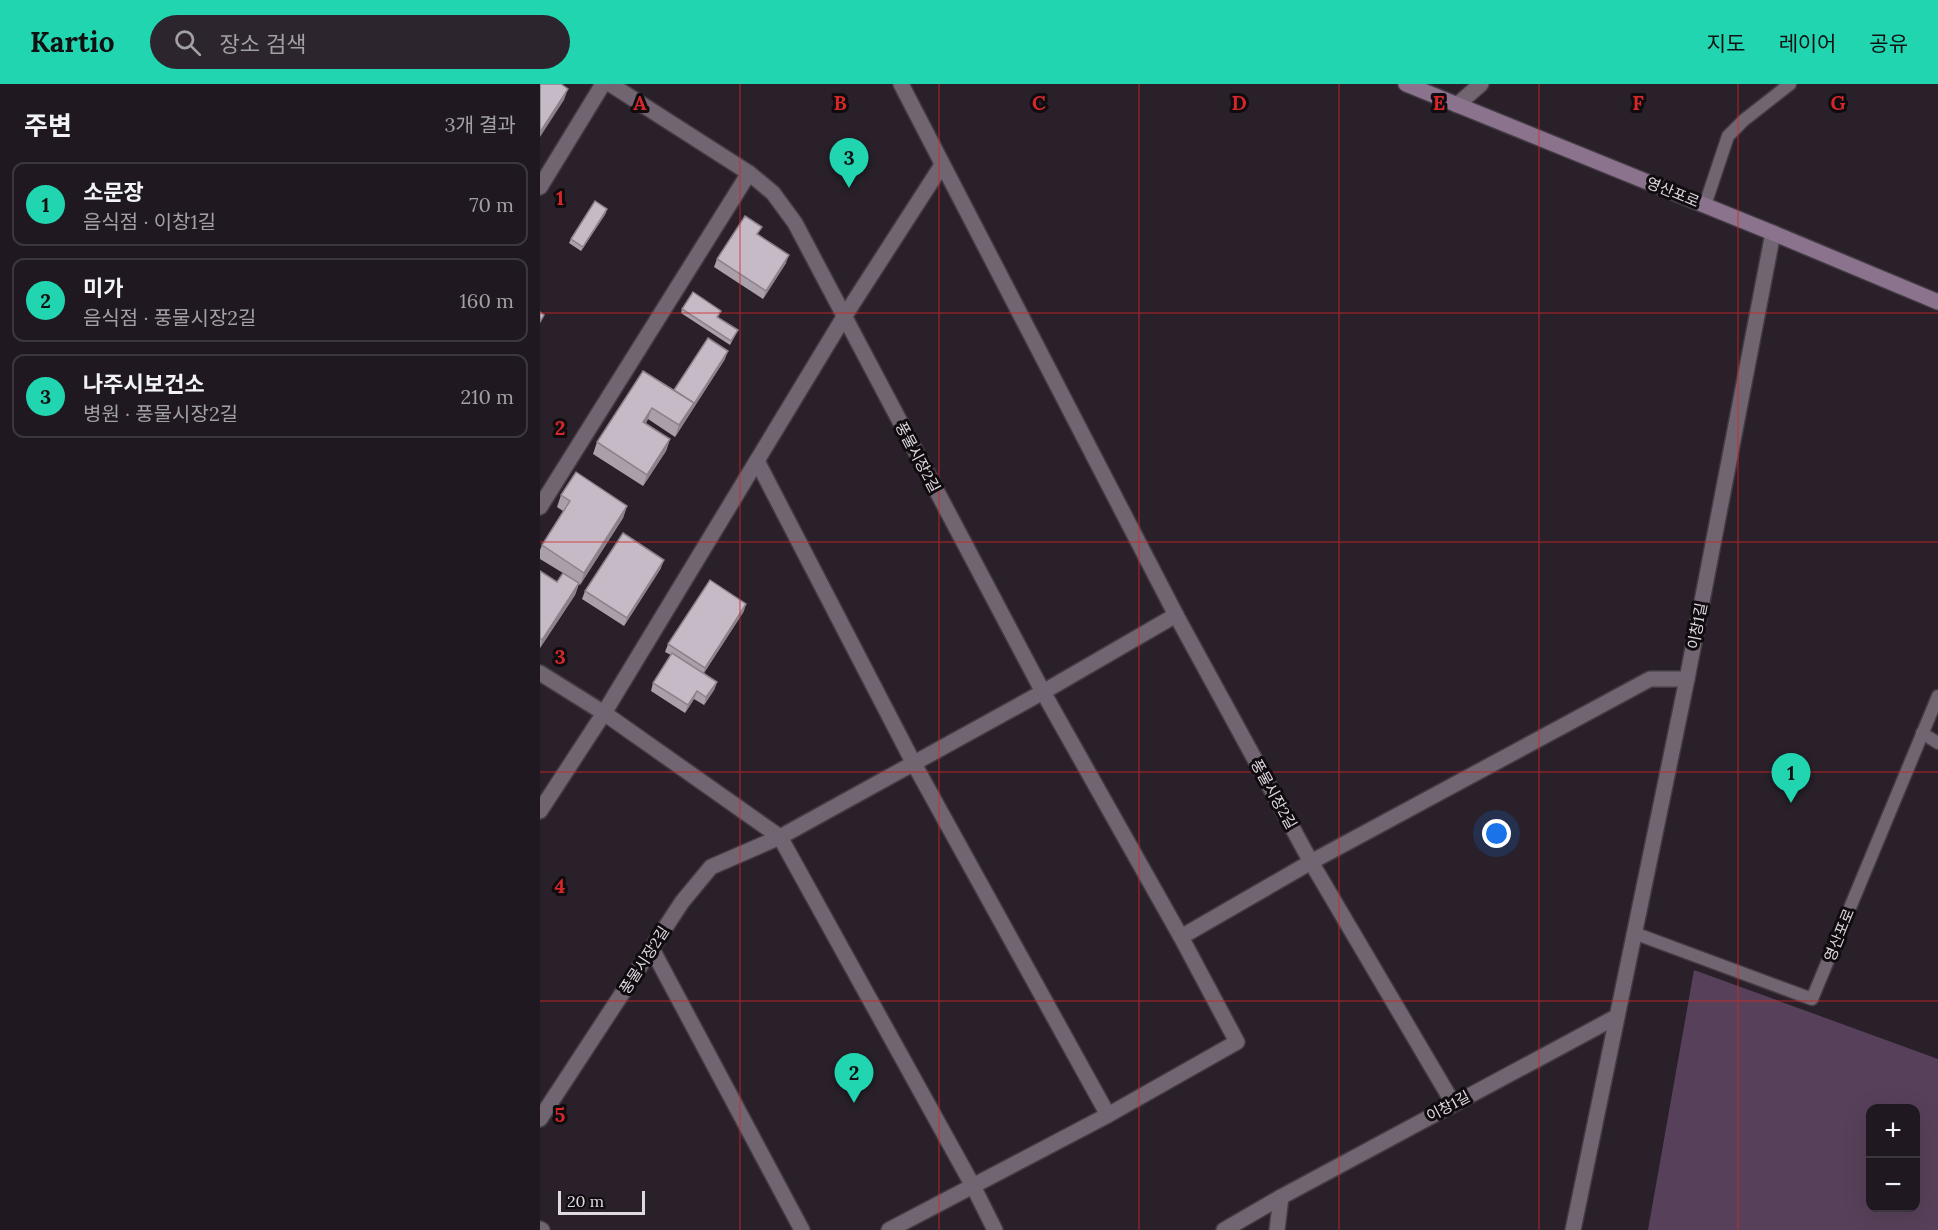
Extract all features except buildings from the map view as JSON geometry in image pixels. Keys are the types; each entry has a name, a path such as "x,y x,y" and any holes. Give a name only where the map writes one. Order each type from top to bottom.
{"street":[{"path":"540,187 603,84"},
{"name":"풍물시장2길","path":"610,84 748,173 773,193 795,223 1043,692 1181,937 1237,1042 1108,1115 889,1230"},
{"path":"901,84 1176,615"},
{"name":"영산포로","path":"1407,84 1938,302"},
{"path":"1458,105 1481,84"},
{"path":"540,811 604,713 844,317 942,165"},
{"path":"540,507 748,173"},
{"name":"이창1길","path":"1573,1230 1687,679 1773,233"},
{"path":"757,461 913,762 1108,1115"},
{"name":"풍물시장2길","path":"540,1119 682,902 711,867 780,837 1043,692 1176,615 1311,862 1453,1103"},
{"path":"540,673 604,713 780,837 973,1186 995,1230"},
{"path":"1181,937 1311,862 1650,679 1687,679"},
{"path":"652,949 802,1230"},
{"name":"이창1길","path":"1281,1197 1616,1017"},
{"path":"1224,1230 1281,1197"},
{"path":"1277,1230 1281,1197"}],"lane":[{"path":"1705,205 1728,136 1744,120 1790,84"},
{"name":"영산포로","path":"1634,933 1812,999 1938,696"},
{"path":"1922,733 1938,743"}],"shaded area":[{"path":"1694,970 1938,1059 1938,1230 1648,1230"}],"place":[{"name":"나주시보건소","path":"849,188"},
{"name":"소문장","path":"1791,803"},
{"name":"미가","path":"854,1103"}]}
